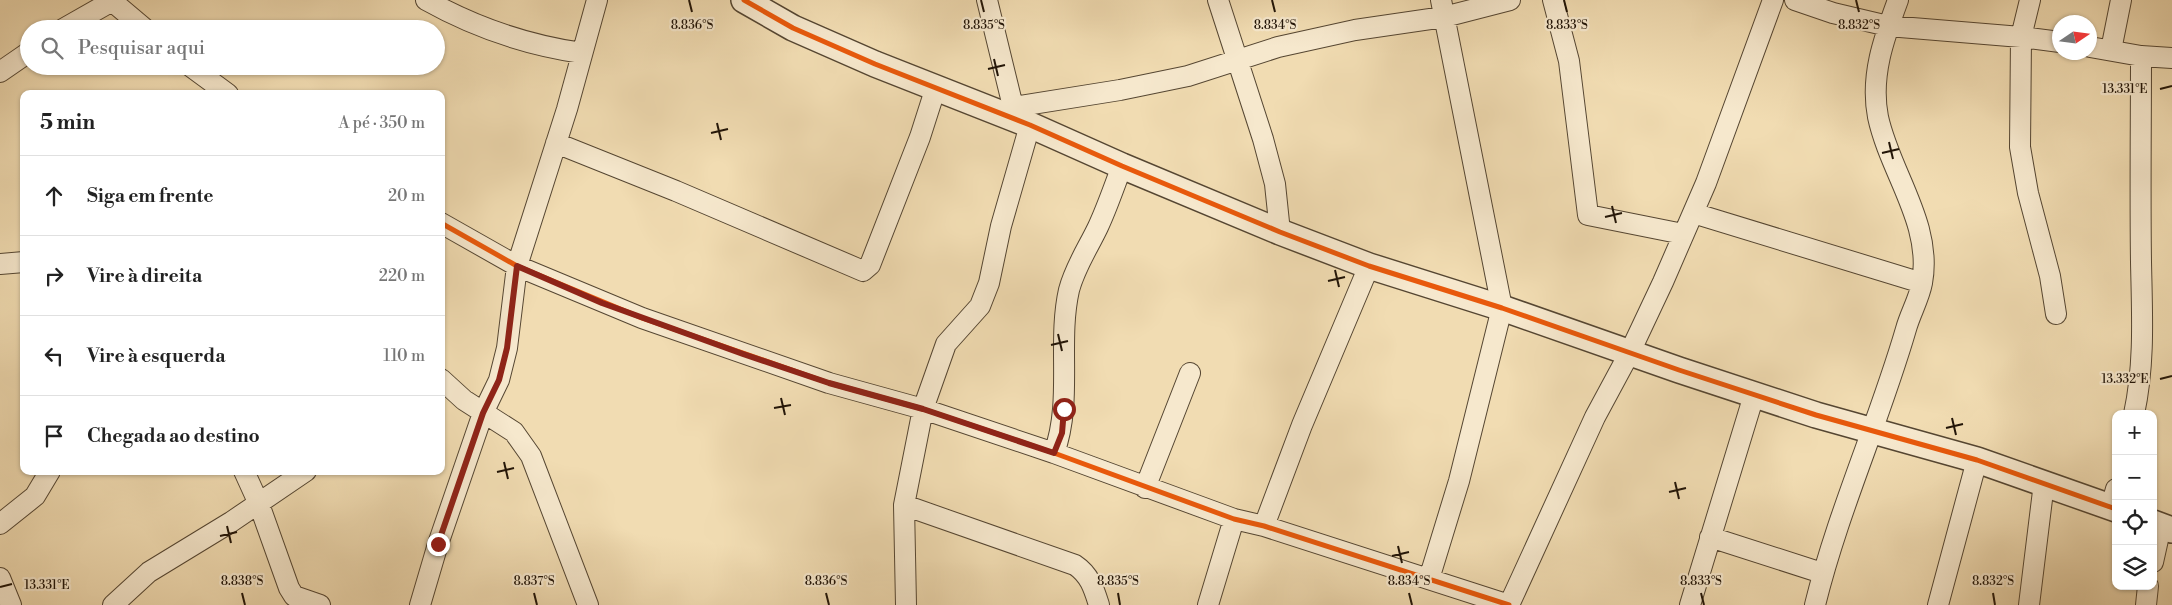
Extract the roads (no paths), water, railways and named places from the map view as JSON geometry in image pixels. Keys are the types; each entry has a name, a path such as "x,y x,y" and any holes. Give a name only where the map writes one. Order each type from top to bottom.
{"street":[{"path":"426,0 460,19 504,35 541,47 582,53"},
{"path":"420,605 438,544 483,413 499,380 507,348 517,266 598,0"},
{"path":"744,0 792,28 875,64 1019,117 1122,166 1280,232 1369,266 1502,308 1754,395 1872,431 1977,460 2044,483 2112,501"},
{"path":"1218,0 1274,184 1280,232"},
{"path":"1019,117 1120,90 1178,78 1237,59 1442,8 1510,0"},
{"path":"1554,0 1569,62 1588,216 1683,234"},
{"path":"445,225 517,266 634,315 743,354 829,383 923,409 1054,453 1234,520 1264,526 1509,605 1595,417 1630,352 1693,213 1706,183 1773,0"},
{"path":"1795,0 1833,13 1888,26 2052,41"},
{"path":"1815,605 1822,573 1888,391 1922,283 1922,242 1918,225 1892,161 1878,118 1876,82 1881,49 1898,0"},
{"path":"2030,0 2021,37 2020,147 2028,193 2050,276 2056,314"},
{"path":"2111,50 2121,0"},
{"path":"79,20 113,1 135,20"},
{"path":"906,605 904,505 923,409 946,344 980,306 989,282 1001,226 1019,117 990,1"},
{"path":"1429,579 1459,481 1502,308 1442,8"},
{"path":"2097,48 2141,56 2172,58"},
{"path":"2135,410 2138,396 2144,324 2141,263 2141,56"},
{"path":"0,72 20,58"},
{"path":"202,75 223,90"},
{"path":"556,143 676,191 863,271 870,266 920,137 936,87"},
{"path":"1054,453 1062,433 1065,323 1069,290 1075,269 1098,226 1122,166"},
{"path":"1693,213 1922,283"},
{"path":"0,264 20,262"},
{"path":"1264,526 1302,425 1369,266"},
{"path":"1145,488 1190,373"},
{"path":"445,383 464,400 514,432 531,456 588,605"},
{"path":"1690,605 1754,395"},
{"path":"1938,605 1977,460"},
{"path":"0,524 35,496 48,475"},
{"path":"246,475 259,504 288,588 294,596 320,605"},
{"path":"113,605 149,572 259,504 300,475"},
{"path":"2029,605 2044,483"},
{"path":"904,505 1076,565 1084,571 1090,580 1099,605"},
{"path":"1208,605 1234,520"},
{"path":"2157,546 2162,527"},
{"path":"1710,537 1822,573"},
{"path":"0,578 11,605"},
{"path":"2146,605 2148,590"}]}
